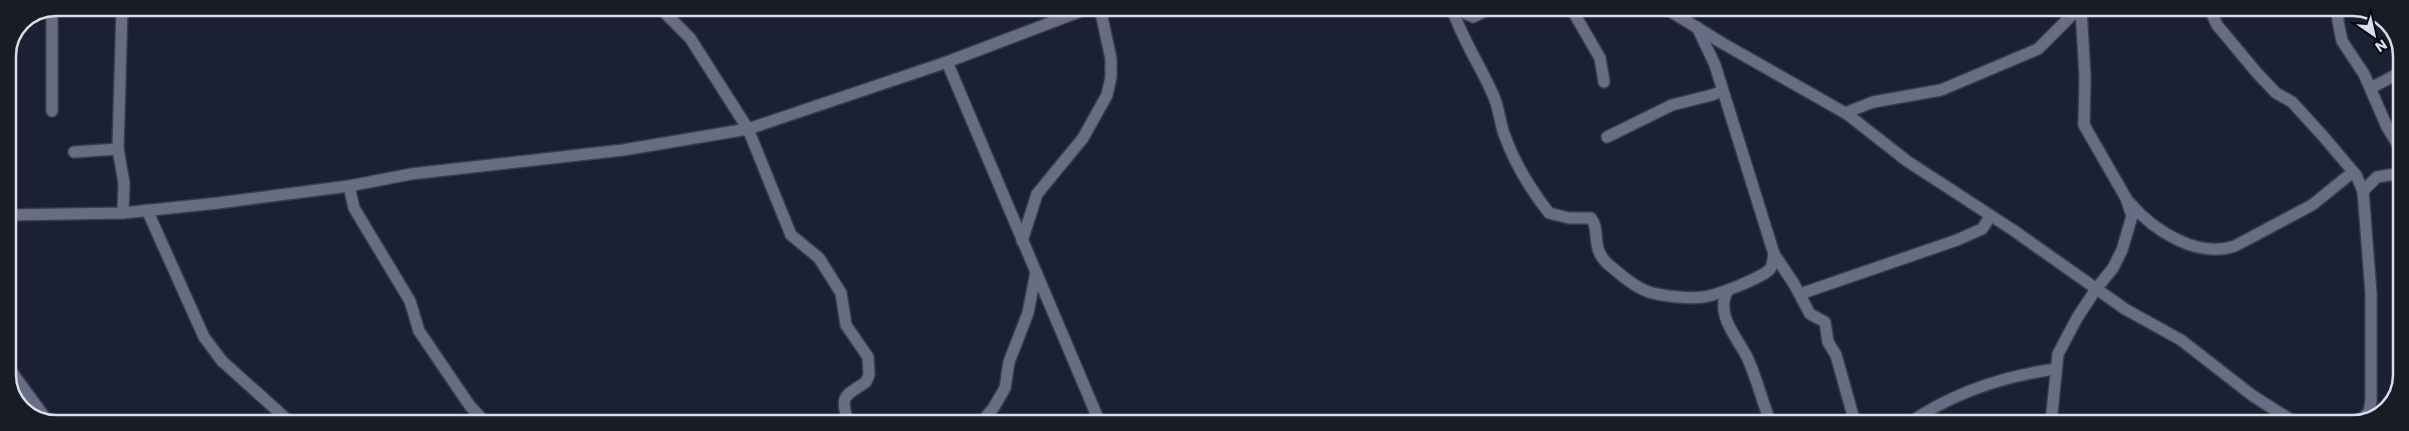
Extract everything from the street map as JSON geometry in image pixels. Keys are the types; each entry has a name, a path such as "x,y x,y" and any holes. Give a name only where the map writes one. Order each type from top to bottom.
{"street":[{"path":"52,16 52,111"},
{"path":"122,16 118,149 124,183 123,213"},
{"path":"668,16 690,38 748,130 783,211 783,220 791,236 819,258 841,292 846,325 868,356 870,368 868,380 849,392 845,399 845,414"},
{"path":"16,216 123,213 349,186 411,174 623,150 748,130 947,62 1067,16"},
{"path":"1022,241 1037,194 1083,138 1107,95 1112,77 1111,59 1102,16"},
{"path":"1456,17 1464,40 1478,61 1494,96 1504,133 1516,161 1549,213 1569,218 1591,218 1595,225 1597,247 1602,258 1634,284 1647,291 1661,295 1702,297 1728,290 1770,269 1774,254"},
{"path":"1576,17 1600,58 1604,82"},
{"path":"1681,17 1845,113 1886,147 1990,217 2013,230 2096,289 2181,340 2253,396 2282,415"},
{"path":"1845,113 1873,102 1941,90 2038,49 2071,17"},
{"path":"2081,17 2085,78 2084,125 2127,200 2136,211 2175,239 2204,247 2225,248 2242,242 2312,205 2354,172"},
{"path":"2213,17 2217,25 2256,72 2276,93 2292,102 2354,172 2364,191 2371,293 2372,401 2369,411"},
{"path":"2338,17 2342,41 2371,88 2393,136"},
{"path":"1697,27 1712,54 1722,91 1735,123 1774,254 1811,315 1825,322 1828,342 1836,355 1853,415"},
{"path":"947,62 1096,414"},
{"path":"2371,88 2393,76"},
{"path":"1606,137 1672,105 1722,91"},
{"path":"74,152 118,149"},
{"path":"2364,191 2377,177 2393,174"},
{"path":"349,186 354,208 410,301 419,331 470,406 478,414"},
{"path":"2052,415 2056,369 2062,346 2122,250 2132,216 2127,200"},
{"path":"147,210 204,337 222,361 281,414"},
{"path":"1800,294 1957,240 1982,229 1990,217"},
{"path":"988,414 1005,388 1009,362 1028,313 1036,272"},
{"path":"1728,290 1723,301 1726,316 1732,332 1747,358 1768,415"},
{"path":"1923,415 1986,384 2056,369"},
{"path":"16,378 41,412"}]}
